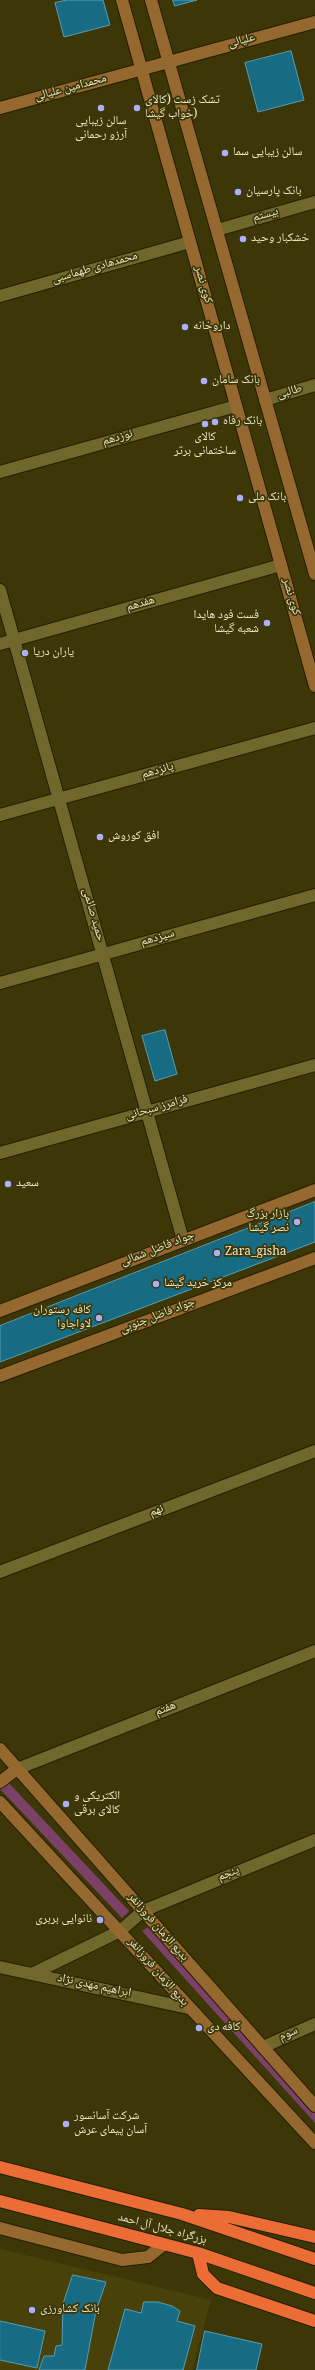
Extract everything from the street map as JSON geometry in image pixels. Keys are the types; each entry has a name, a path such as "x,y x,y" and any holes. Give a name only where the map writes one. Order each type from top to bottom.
{"highway":[{"name":"بزرگراه جلال آل احمد","path":"0,2167 182,2214 315,2259"},
{"name":"بزرگراه جلال آل احمد","path":"0,2201 198,2253 315,2293"},
{"path":"182,2214 229,2217 315,2237"},
{"path":"198,2253 203,2274 217,2288 315,2322"}],"street":[{"name":"کوی نصر","path":"122,0 315,686"},
{"path":"151,0 170,62 265,400 313,556 315,574"},
{"name":"علیالی","path":"142,70 315,22"},
{"name":"محمدامین علیالی","path":"0,108 142,70"},
{"name":"بیستم","path":"217,230 315,202"},
{"name":"محمدهادی طهماسبی","path":"0,296 190,242"},
{"name":"طالبی","path":"265,400 315,385"},
{"name":"نوزدهم","path":"0,472 236,406"},
{"name":"هفدهم","path":"0,644 281,565"},
{"name":"حمید صائمی","path":"0,590 183,1240"},
{"name":"پانزدهم","path":"0,815 315,728"},
{"name":"سیزدهم","path":"0,983 315,895"},
{"name":"فرامرز سبحانی","path":"0,1153 315,1065"},
{"name":"جواد فاضل شمالی","path":"0,1311 315,1190"},
{"name":"جواد فاضل جنوبی","path":"0,1376 315,1258"},
{"name":"نهم","path":"0,1572 315,1451"},
{"name":"هفتم","path":"17,1769 315,1650"},
{"name":"بدیع‌ الزمان فروزانفر","path":"0,1749 315,2106"},
{"path":"0,1782 17,1769"},
{"name":"بدیع الزمان فروزانفر","path":"0,1802 120,1931 188,2008 315,2143"},
{"name":"پنجم","path":"32,1974 120,1931 143,1911 315,1840"},
{"name":"ابراهیم مهدی نژاد","path":"0,1967 188,2008"},
{"name":"سوم","path":"263,2047 315,2024"},
{"path":"0,2228 122,2260 148,2257 164,2244"}],"shaded area":[{"path":"7,1781 129,1911 122,1918 0,1789"},
{"path":"151,1925 315,2107 315,2123 142,1931"},
{"name":"بانک کشاورزی","path":"0,2249 211,2300 192,2370 183,2370 195,2326 177,2321 180,2311 172,2306 158,2302 145,2302 141,2313 125,2309 108,2370 85,2370 96,2311 106,2282 73,2275 63,2304 62,2345 56,2346 54,2356 44,2356 39,2370 0,2370 0,2360 37,2368 45,2332 0,2321"}],"building":[{"path":"67,0 103,0 110,25 64,37 55,3"},
{"path":"173,0 197,0 175,6"},
{"path":"291,51 304,100 258,112 245,63"},
{"path":"165,1030 177,1074 155,1081 142,1036"},
{"name":"مرکز خرید گیشا","path":"315,1202 315,1242 0,1362 0,1326"},
{"path":"73,2275 106,2282 96,2311 85,2370 39,2370 44,2356 54,2356 56,2346 62,2345 63,2304"},
{"path":"144,2302 158,2302 172,2306 180,2311 177,2321 195,2326 183,2370 108,2370 125,2309 141,2313"},
{"path":"0,2321 45,2331 37,2368 0,2360"},
{"path":"205,2331 262,2344 256,2370 197,2370"}],"place":[{"name":"سالن زیبایی آرزو رحمانی","path":"101,108"},
{"name":"تشک زست (کالای خواب گیشا)","path":"137,108"},
{"name":"سالن زیبایی سما","path":"225,153"},
{"name":"بانک پارسیان","path":"238,192"},
{"name":"خشکبار وحید","path":"243,239"},
{"name":"داروخانه","path":"185,327"},
{"name":"بانک سامان","path":"204,381"},
{"name":"بانک رفاه","path":"215,422"},
{"name":"کالای ساختمانی برتر","path":"205,424"},
{"name":"بانک ملی","path":"240,498"},
{"name":"فست فود هایدا شعبه گیشا","path":"267,623"},
{"name":"یاران دریا","path":"25,653"},
{"name":"افق کوروش","path":"100,837"},
{"name":"سعید","path":"8,1184"},
{"name":"بازار بزرگ نصر گیشا","path":"297,1222"},
{"name":"Zara_gisha","path":"217,1253"},
{"name":"مرکز خرید گیشا","path":"156,1284"},
{"name":"کافه رستوران لاواجاوا","path":"99,1318"},
{"name":"الکتریکی و کالای برقی","path":"66,1804"},
{"name":"نانوایی بربری","path":"100,1920"},
{"name":"کافه دی","path":"199,2028"},
{"name":"شرکت آسانسور آسان پیمای عرش","path":"66,2124"},
{"name":"بانک کشاورزی","path":"32,2310"}]}
